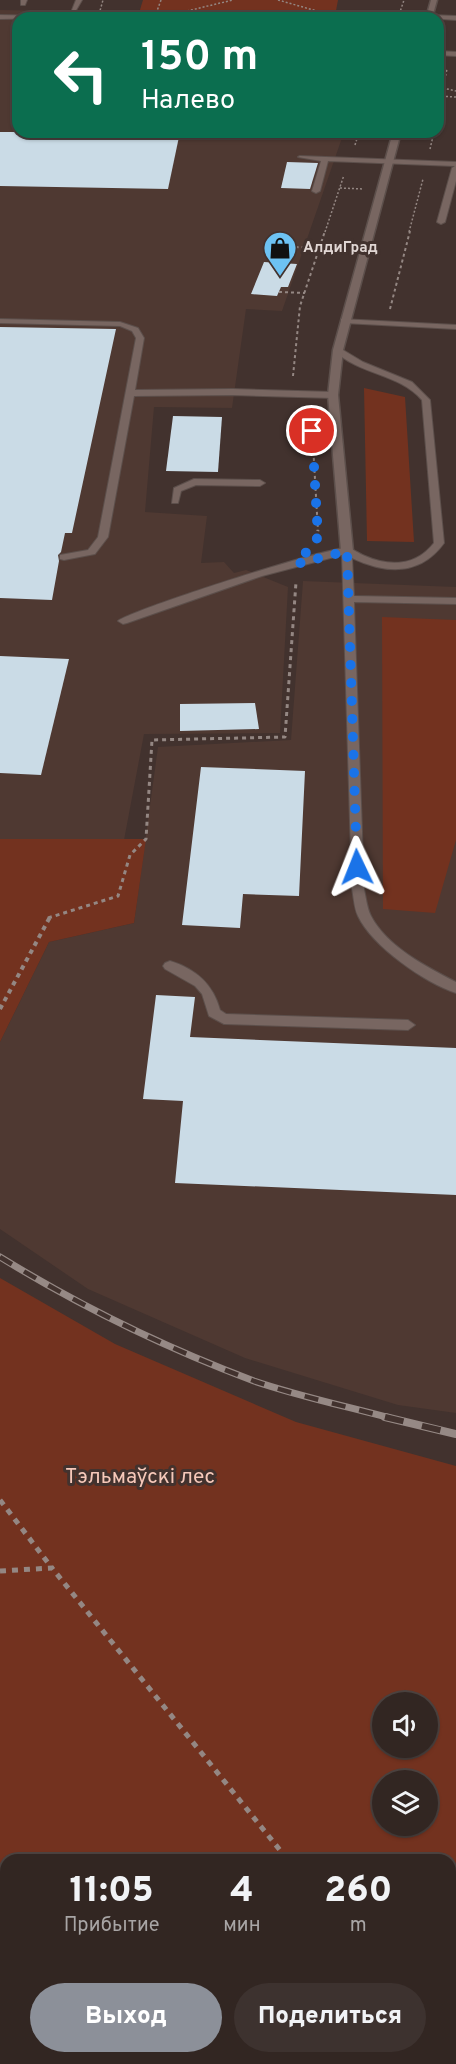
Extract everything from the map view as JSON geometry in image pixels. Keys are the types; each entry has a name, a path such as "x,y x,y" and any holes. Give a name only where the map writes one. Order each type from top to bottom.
{"street":[{"path":"347,551 333,395 338,350 395,138"}],"lane":[{"path":"75,10 79,0"},
{"path":"302,157 349,161 428,162 456,166 441,222"},
{"path":"316,191 325,158"},
{"path":"0,321 112,323 135,328 140,338 103,537 91,552 64,557"},
{"path":"344,321 456,327"},
{"path":"123,621 258,574 347,551 374,564 406,566 422,561 434,552 439,543 426,400 420,392 408,384 360,366 338,350"},
{"path":"130,393 333,395"},
{"path":"175,501 177,490 194,482 260,483"},
{"path":"347,551 358,890 365,917 384,939 411,962 456,988"},
{"path":"348,599 456,602"},
{"path":"170,966 209,990 214,1013 224,1019 408,1025"}],"path":[{"path":"161,0 157,11 178,11"},
{"path":"187,12 187,10 233,0"},
{"path":"278,0 320,12"},
{"path":"0,1009 49,917 118,896 130,855 146,839 152,740 285,737 297,564 318,537 311,408 291,394 300,306 357,138"},
{"path":"387,323 433,138"},
{"path":"266,252 295,247 320,248"},
{"path":"279,292 305,293"},
{"path":"0,1500 52,1568 283,1854"},
{"path":"0,1571 52,1568"}],"shaded area":[{"path":"0,10 113,12 12,12 12,138 342,138 282,311 246,309 232,408 154,407 145,512 207,516 201,563 224,562 234,573 246,570 288,587 280,733 144,734 124,840 0,839"},
{"path":"303,581 456,587 456,1413 398,1405 245,1358 88,1289 0,1229 0,1042 49,942 134,923 158,747 291,740"}],"green space":[{"path":"143,0 338,0 336,12 139,12"},
{"path":"364,388 405,397 414,542 367,541"},
{"path":"382,617 456,620 456,840 435,913 383,909"},
{"path":"0,839 146,839 134,923 49,942 0,1042"},
{"name":"Тэльмаўскі лес","path":"0,1278 115,1344 296,1422 456,1466 456,1854 0,1854"}],"building":[{"path":"0,132 12,132 12,138 179,138 168,189 0,186"},
{"path":"287,162 318,163 310,189 281,188"},
{"path":"264,262 297,264 288,287 281,287 277,296 251,294"},
{"path":"0,327 116,329 72,533 65,533 61,552 58,555 52,600 0,598"},
{"path":"173,416 222,417 218,472 166,471"},
{"path":"0,656 69,659 41,775 0,773"},
{"path":"255,703 259,729 180,731 180,704"},
{"path":"201,767 305,771 299,896 243,894 240,928 182,925"},
{"path":"156,995 195,997 190,1037 456,1048 456,1195 175,1183 183,1101 143,1099"}],"railway":[{"path":"0,1257 92,1309 221,1368 287,1391 390,1418"},
{"path":"385,1417 456,1434"}],"place":[{"name":"АлдиГрад","path":"280,277"}],"route":[{"path":"312,431 318,537 297,564 347,551 357,867"}]}
